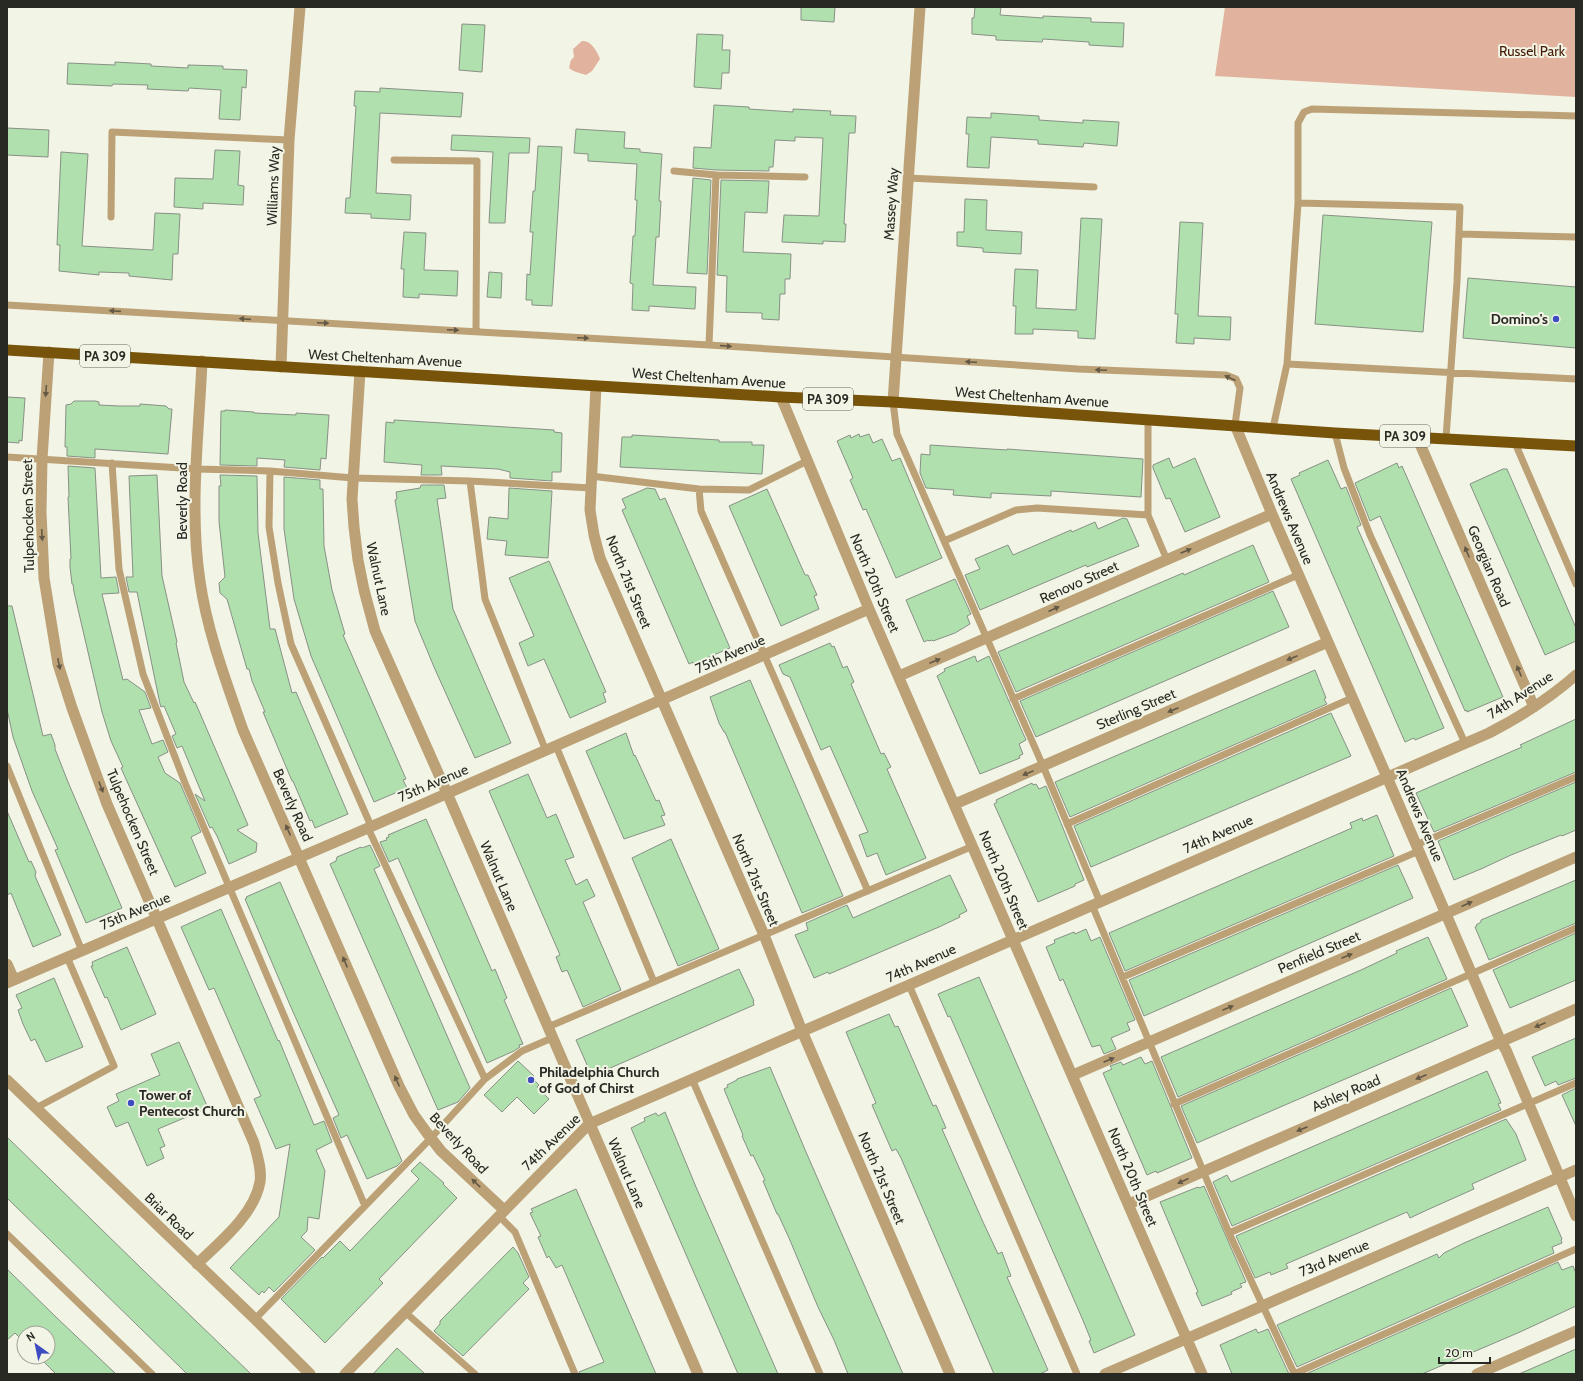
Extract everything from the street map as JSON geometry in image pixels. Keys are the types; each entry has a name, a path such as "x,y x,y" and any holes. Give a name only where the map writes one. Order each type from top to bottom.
{"highway":[{"name":"West Cheltenham Avenue","path":"7,350 781,397 893,402 1335,433 1576,446"}],"street":[{"name":"Williams Way","path":"281,367 284,321 289,140 300,7"},
{"name":"Massey Way","path":"893,402 920,7"},
{"name":"Tulpehocken Street","path":"48,352 42,459 41,512 44,578 58,664 72,708 102,789 254,1143 259,1162 260,1182 247,1212 244,1217 198,1264"},
{"name":"Beverly Road","path":"202,362 195,493 200,580 209,622 243,730 300,857 399,1086 414,1115 441,1150 501,1213"},
{"name":"Walnut Lane","path":"360,371 352,499 358,560 364,590 376,631 698,1374"},
{"name":"North 21st Street","path":"596,386 590,510 600,558 764,935 802,1031 950,1374"},
{"name":"North 20th Street","path":"781,397 869,609 1202,1374"},
{"name":"Andrews Avenue","path":"1235,425 1298,576 1418,848 1501,1042 1506,1050 1576,1216"},
{"name":"Georgian Road","path":"1417,437 1534,707"},
{"name":"Renovo Street","path":"899,676 1272,514"},
{"name":"75th Avenue","path":"10,982 370,827 869,609"},
{"name":"Sterling Street","path":"955,804 1328,642"},
{"name":"74th Avenue","path":"345,1374 589,1124 1465,743 1515,720 1576,675"},
{"name":"Penfield Street","path":"1073,1075 1576,857"},
{"path":"7,964 10,982"},
{"name":"Ashley Road","path":"1129,1204 1576,1010"},
{"name":"Briar Road","path":"7,1080 310,1374"},
{"name":"73rd Avenue","path":"1105,1374 1576,1170"},
{"path":"1477,1374 1576,1331"}],"lane":[{"path":"1273,428 1287,364 1298,203 1298,123 1304,112 1312,109 1576,116"},
{"path":"111,217 112,132 289,140"},
{"path":"394,160 477,161 476,332"},
{"path":"674,171 716,175 805,177"},
{"path":"709,345 716,175"},
{"path":"908,178 1094,187"},
{"path":"1298,203 1460,207 1457,282 1446,438"},
{"path":"1459,234 1576,237"},
{"path":"7,305 709,345 1078,369 1226,375 1236,379 1240,388 1235,425"},
{"path":"1287,364 1576,379"},
{"path":"893,402 897,434 1067,824 1123,977 1174,1104 1229,1233 1294,1374 1576,1249"},
{"path":"1148,420 1148,515 1167,560"},
{"path":"1335,433 1344,468 1370,535 1465,743"},
{"path":"1515,443 1576,584"},
{"path":"7,457 196,469 270,471 353,478 470,481 591,488"},
{"path":"591,476 699,489 749,490 807,461"},
{"path":"112,463 118,569 143,674 185,783 365,1206"},
{"path":"270,471 270,527 278,583 290,644 370,827 485,1079"},
{"path":"470,481 485,599 546,750"},
{"path":"699,489 701,511 868,891"},
{"path":"944,541 1016,510 1037,508 1148,515"},
{"path":"1013,699 1298,576"},
{"path":"1067,824 1352,698"},
{"path":"556,746 654,982"},
{"path":"7,766 82,951"},
{"path":"1123,977 1576,777"},
{"path":"548,1027 973,846"},
{"path":"1174,1104 1576,928"},
{"path":"36,1108 114,1066 67,957"},
{"path":"909,985 1077,1374"},
{"path":"255,1319 431,1138 485,1079 522,1051 552,1038"},
{"path":"692,1079 820,1374"},
{"path":"1229,1233 1576,1083"},
{"path":"501,1213 515,1232 575,1374"},
{"path":"7,1234 152,1374"},
{"path":"405,1312 474,1374"}],"green space":[{"name":"Russel Park","path":"1225,7 1576,7 1576,97 1215,76"},
{"path":"582,41 591,44 600,59 592,71 586,75 569,68 571,60 574,57 573,49"}],"building":[{"path":"801,7 835,7 834,22 801,20"},
{"path":"975,7 1001,7 1000,15 1043,18 1043,16 1091,18 1091,22 1124,23 1123,47 1089,45 1089,42 1043,39 1042,42 996,40 996,36 972,34 972,18 974,18"},
{"path":"462,24 485,25 482,72 459,70"},
{"path":"697,34 723,35 722,50 730,50 729,73 722,73 721,89 694,87"},
{"path":"115,62 188,68 188,65 223,66 223,69 247,70 246,88 242,87 240,120 219,119 221,90 189,88 188,91 147,89 148,85 113,84 112,86 67,84 68,63 115,65"},
{"path":"380,88 463,93 461,117 380,113 376,193 411,195 410,220 371,218 371,214 345,213 346,198 350,198 356,106 354,106 355,91 380,92"},
{"path":"714,105 793,112 793,109 831,111 830,115 856,116 855,133 849,133 844,224 846,224 845,242 823,241 823,244 782,242 784,215 819,216 823,138 795,137 795,141 775,140 773,167 769,167 769,171 693,168 694,147 711,148"},
{"path":"991,113 1039,116 1039,120 1083,123 1083,120 1119,122 1117,146 1084,143 1083,147 1038,144 1038,140 991,137 989,168 967,167 969,134 966,134 967,117 991,118"},
{"path":"7,128 49,130 48,157 7,155"},
{"path":"576,129 625,132 624,148 640,149 640,152 662,154 659,201 661,201 659,237 656,237 653,285 696,287 695,309 649,306 649,311 632,310 633,284 630,283 633,236 635,236 637,164 588,161 588,154 574,153"},
{"path":"452,135 530,138 529,153 509,153 505,223 489,223 493,152 451,150"},
{"path":"538,146 562,147 552,306 532,305 532,300 526,300 527,274 530,275 533,232 530,232"},
{"path":"215,150 240,151 238,185 244,186 243,205 203,203 203,209 174,207 175,178 213,179"},
{"path":"61,152 88,154 82,246 153,250 155,213 180,214 178,254 173,254 172,280 129,276 129,273 99,272 99,275 59,271 60,245 57,245"},
{"path":"693,178 711,180 707,274 687,273"},
{"path":"721,180 769,181 767,213 745,212 743,252 791,254 790,279 785,279 785,294 780,294 779,320 762,319 762,313 726,312 727,276 717,275"},
{"path":"965,199 987,200 986,230 1022,232 1021,254 983,252 983,248 957,246 957,232 964,232"},
{"path":"1323,215 1432,222 1423,332 1315,324"},
{"path":"1081,218 1102,219 1095,339 1078,338 1078,331 1033,329 1033,334 1015,334 1016,306 1013,306 1015,269 1038,270 1036,308 1076,310"},
{"path":"1180,222 1203,223 1198,316 1231,317 1230,340 1194,338 1194,344 1176,343 1178,314 1175,314"},
{"path":"404,232 426,233 424,270 458,271 457,296 419,294 419,298 403,297 404,269 401,269"},
{"path":"489,272 502,273 501,298 487,297"},
{"path":"1468,278 1576,287 1576,348 1463,338"},
{"path":"7,397 25,398 22,441 19,440 19,443 7,442"},
{"path":"74,401 95,401 99,402 99,405 140,406 140,404 166,406 169,409 172,409 168,454 95,449 95,458 67,456 67,447 65,447 66,405 71,404"},
{"path":"225,410 254,413 329,415 326,459 321,458 320,470 284,467 285,460 257,458 257,466 220,465 221,411"},
{"path":"394,420 554,430 554,432 562,433 561,472 552,472 552,481 510,478 510,472 498,469 441,466 442,475 421,475 422,465 384,462 386,422 394,423"},
{"path":"859,434 860,437 869,434 873,443 882,439 892,461 900,458 942,558 896,578 866,509 863,510 850,480 853,478 837,441 850,435 851,438"},
{"path":"632,435 719,440 719,442 752,442 752,445 764,445 762,474 620,467 622,437 632,437"},
{"path":"930,445 1143,459 1141,497 1051,491 1051,496 991,493 991,498 953,495 954,490 926,488 920,473 921,454 930,455"},
{"path":"1169,458 1173,468 1195,458 1220,517 1185,532 1170,498 1166,499 1153,468 1153,465"},
{"path":"1328,460 1341,489 1346,487 1361,525 1357,527 1444,728 1415,740 1414,738 1405,742 1291,479 1300,475 1299,473"},
{"path":"1397,463 1399,468 1402,466 1503,697 1467,712 1467,710 1465,711 1380,516 1370,521 1355,483"},
{"path":"68,466 95,468 101,578 116,577 119,593 102,594 123,680 127,679 145,692 151,708 139,710 152,744 163,740 168,752 158,757 165,773 180,783 201,832 191,837 206,873 175,887 121,768 123,767 111,741 102,712 72,584 70,567"},
{"path":"1503,469 1507,469 1576,628 1576,641 1545,655 1470,484"},
{"path":"157,475 162,576 177,642 184,682 194,703 195,702 248,825 237,830 257,843 256,852 229,864 217,836 212,827 210,828 195,794 205,801 182,746 177,748 172,736 176,734 164,706 161,707 137,592 129,592 126,577 133,577 129,476"},
{"path":"220,475 257,476 258,533 270,629 275,629 292,693 296,692 348,814 315,828 312,820 310,821 292,781 263,712 265,712 252,681 249,669 247,669 227,599 220,593 219,583 225,577 219,521 219,486 221,486"},
{"path":"284,477 320,480 320,489 323,489 324,546 332,590 345,634 343,635 406,779 403,780 407,788 374,802 311,656 294,599 284,529"},
{"path":"421,485 444,485 446,498 437,499 453,609 511,743 475,758 415,621 395,500 397,499 396,492 420,488"},
{"path":"509,488 552,491 548,558 505,555 507,541 487,539 489,517 508,519"},
{"path":"647,488 655,489 660,500 665,498 730,648 693,664 693,662 689,664 622,510 626,508 622,499"},
{"path":"767,489 805,575 808,575 817,595 814,596 819,609 781,626 729,506"},
{"path":"1123,518 1127,519 1139,546 1087,567 1086,565 980,610 965,575 980,569 975,559 1008,545 1013,555 1071,530 1072,532 1095,522 1098,529"},
{"path":"1253,545 1269,582 1016,692 998,652 1183,573 1184,575"},
{"path":"549,561 606,692 603,693 606,702 570,718 544,659 528,666 519,643 534,636 509,578"},
{"path":"955,579 971,614 967,616 970,624 955,633 933,641 928,640 924,642 906,600"},
{"path":"1273,591 1289,627 1036,737 1020,701"},
{"path":"7,606 12,606 43,736 51,734 55,749 68,782 122,908 86,923 55,850 58,849 32,791 13,737 7,709"},
{"path":"830,643 832,647 834,646 843,668 847,666 854,682 851,684 881,754 884,753 891,767 887,769 926,858 886,875 877,853 867,857 859,835 868,832 830,746 821,750 790,677 783,674 779,665"},
{"path":"975,656 977,662 989,656 1026,740 1019,744 1023,754 1019,756 1020,758 980,774 937,676 945,671 944,669"},
{"path":"1315,670 1327,704 1070,817 1055,782"},
{"path":"750,680 843,896 802,913 725,732 719,723 710,697"},
{"path":"1331,713 1351,756 1091,867 1074,826"},
{"path":"1576,719 1576,772 1434,832 1416,793 1522,747 1520,745"},
{"path":"626,733 634,756 635,755 656,801 659,800 665,815 661,816 665,825 624,839 586,751"},
{"path":"528,774 547,818 556,814 574,857 565,860 576,885 587,879 595,896 583,902 621,990 583,1007 567,970 562,972 556,957 560,955 489,791"},
{"path":"1576,782 1576,830 1511,855 1454,880 1438,841"},
{"path":"1032,783 1033,785 1036,784 1039,789 1046,786 1084,880 1075,884 1075,886 1038,902 994,804 997,802 996,800"},
{"path":"7,811 29,862 31,861 36,872 35,876 61,935 33,947 11,893 7,895"},
{"path":"1377,815 1394,856 1125,971 1109,933 1352,828 1350,823 1362,818 1363,821"},
{"path":"426,819 492,971 495,969 507,998 504,1000 523,1044 519,1045 520,1047 514,1051 487,1063 398,858 389,862 380,842 387,840 386,838 389,837 388,835"},
{"path":"671,839 719,949 678,966 632,858"},
{"path":"370,845 380,866 374,869 470,1088 458,1102 438,1110 330,864 336,861 337,857"},
{"path":"1398,865 1413,898 1144,1016 1129,980"},
{"path":"950,875 967,911 959,915 960,917 829,974 828,972 814,978 795,935 808,930 806,923 847,905 853,918"},
{"path":"1576,880 1576,923 1489,960 1475,927 1481,922 1481,920"},
{"path":"280,882 402,1161 397,1166 367,1179 347,1135 341,1138 333,1118 339,1115 245,899 247,898 246,897"},
{"path":"221,909 278,1041 279,1040 314,1125 324,1121 332,1142 316,1150 325,1171 319,1219 308,1217 307,1231 301,1237 315,1250 274,1292 269,1287 264,1293 262,1291 259,1295 230,1268 279,1217 290,1144 276,1149 254,1099 261,1096 214,988 209,990 181,927"},
{"path":"1086,929 1091,941 1100,937 1135,1020 1127,1023 1130,1030 1111,1038 1116,1049 1104,1054 1100,1045 1092,1047 1063,979 1060,981 1046,947 1055,943 1054,940"},
{"path":"1576,933 1576,980 1510,1008 1493,970"},
{"path":"1428,937 1447,979 1178,1097 1161,1057 1361,970 1397,953 1396,951"},
{"path":"127,947 156,1014 121,1030 107,997 105,998 91,966 93,966 92,962"},
{"path":"739,969 754,1001 754,1005 592,1076 576,1040"},
{"path":"979,977 1135,1335 1094,1353 1089,1341 1091,1340 1082,1318 950,1016 948,1017 938,994"},
{"path":"54,978 83,1047 46,1062 35,1039 31,1041 23,1024 18,1010 22,1008 16,995"},
{"path":"1451,988 1468,1026 1197,1143 1181,1106"},
{"path":"889,1014 895,1027 898,1026 933,1106 936,1105 946,1128 942,1129 998,1254 1002,1252 1011,1276 1007,1277 1048,1370 1040,1374 994,1374 901,1158 896,1149 892,1151 872,1105 876,1103 846,1032"},
{"path":"1576,1038 1576,1078 1558,1085 1556,1081 1545,1086 1532,1057"},
{"path":"179,1042 208,1108 158,1129 165,1146 160,1148 164,1158 147,1166 128,1122 116,1127 107,1107 119,1101 116,1094 160,1075 151,1054"},
{"path":"1141,1057 1145,1064 1152,1061 1192,1158 1157,1173 1156,1171 1147,1175 1103,1073 1112,1069 1110,1066 1121,1062 1123,1065"},
{"path":"518,1061 534,1076 532,1078 539,1085 537,1087 549,1099 534,1114 517,1097 502,1112 484,1095"},
{"path":"770,1067 903,1374 848,1374 789,1238 777,1214 763,1181 765,1180 753,1155 751,1156 742,1136 743,1135 724,1089 728,1087 727,1085 737,1079"},
{"path":"1487,1071 1501,1103 1498,1104 1501,1110 1232,1226 1213,1182 1227,1175 1231,1182"},
{"path":"1576,1088 1576,1126 1562,1095"},
{"path":"665,1112 696,1187 778,1374 738,1374 631,1128 645,1121 644,1118 656,1113 658,1116"},
{"path":"1506,1119 1516,1134 1526,1160 1472,1184 1474,1189 1410,1218 1407,1212 1286,1264 1288,1268 1271,1275 1270,1272 1255,1278 1236,1236"},
{"path":"7,1137 251,1374 187,1374 7,1198"},
{"path":"420,1162 444,1183 443,1184 457,1198 379,1279 383,1283 325,1343 281,1299 322,1257 323,1258 340,1241 350,1251 419,1179 411,1171"},
{"path":"1204,1186 1246,1282 1240,1284 1242,1287 1231,1292 1232,1294 1202,1306 1196,1293 1198,1292 1160,1202"},
{"path":"576,1189 656,1374 580,1374 579,1372 604,1362 562,1265 556,1268 549,1256 547,1258 538,1237 541,1236 530,1213 533,1212 531,1209"},
{"path":"1548,1207 1562,1239 1562,1243 1552,1247 1554,1253 1297,1367 1277,1325 1437,1254 1439,1258 1444,1253 1464,1243"},
{"path":"513,1247 518,1253 529,1277 523,1283 529,1289 463,1356 434,1331 440,1324 440,1321"},
{"path":"1558,1262 1562,1270 1573,1266 1576,1273 1576,1306 1520,1332 1422,1374 1306,1374"},
{"path":"7,1269 116,1374 56,1374 47,1365 56,1365 56,1325 16,1325 16,1334 15,1333 7,1340"},
{"path":"1256,1329 1258,1333 1268,1329 1289,1374 1232,1374 1220,1345"},
{"path":"397,1348 425,1374 373,1374"},
{"path":"1576,1349 1576,1374 1519,1374 1549,1361"}],"place":[{"name":"Domino's","path":"1556,319"},
{"name":"Philadelphia Church of God of Chirst","path":"531,1080"},
{"name":"Tower of Pentecost Church","path":"131,1103"}]}
